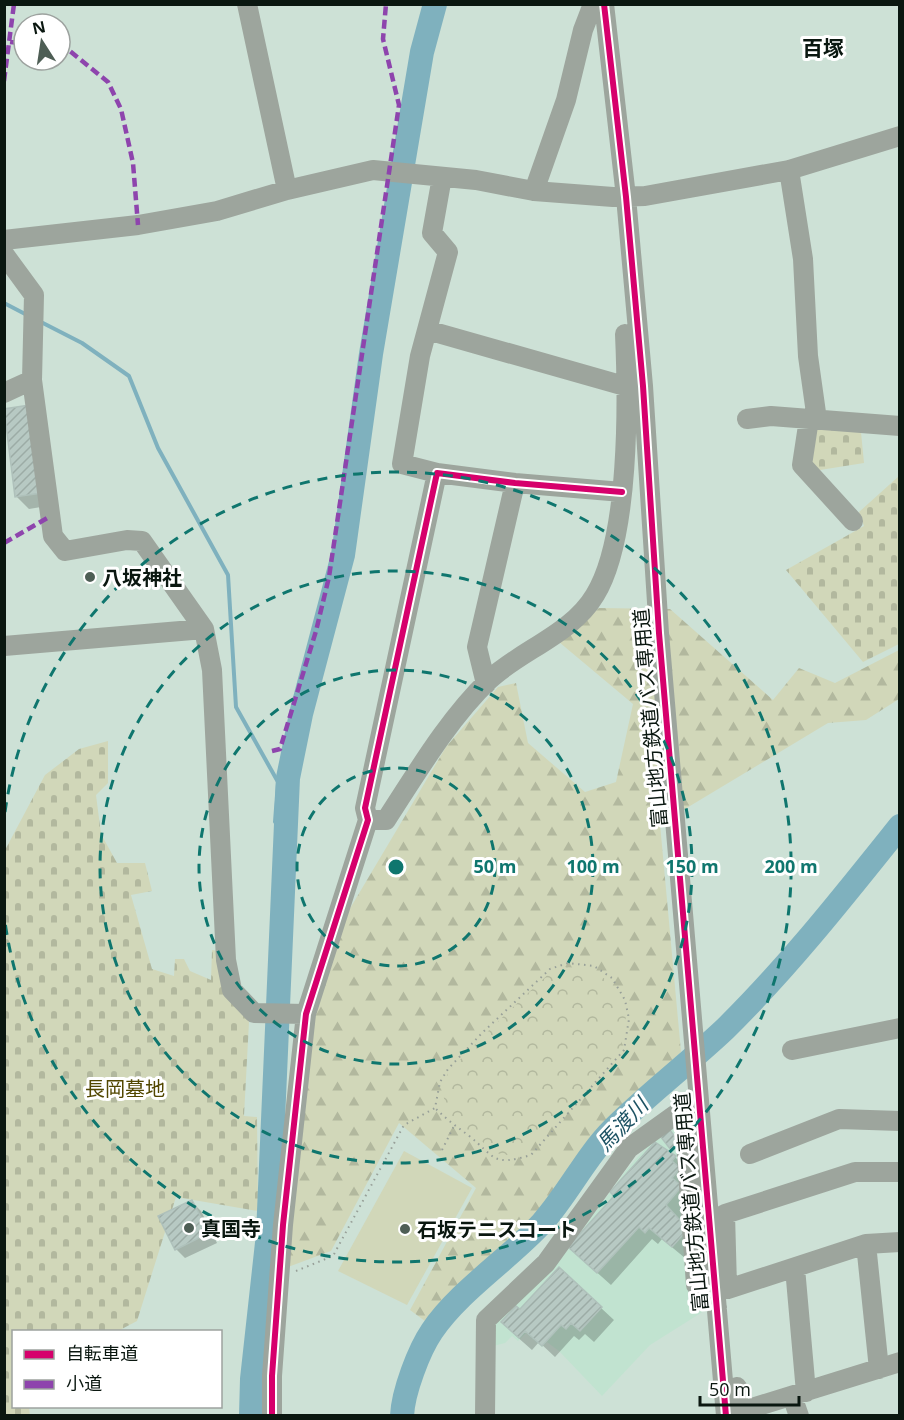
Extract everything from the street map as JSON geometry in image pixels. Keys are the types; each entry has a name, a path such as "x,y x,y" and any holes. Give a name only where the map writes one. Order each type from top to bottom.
{"street":[{"path":"247,4 287,190"},
{"path":"534,191 566,100 583,30 593,4"},
{"path":"368,820 386,820 436,744 486,684 553,635 594,597 607,572 622,492 628,387 620,197 604,4"},
{"path":"4,240 149,223 217,211 287,190 373,170 442,177 534,191 620,197 789,170 900,136"},
{"path":"789,170 803,259 813,420 802,465 853,521"},
{"path":"442,177 432,233 448,252 420,356 402,464 437,473 514,483 622,492"},
{"name":"富山地方鉄道バス専用道","path":"620,197 643,386 659,633 726,1416"},
{"path":"4,254 34,295 32,380 53,536 65,551 127,540 142,541 204,629 213,670 226,960 232,990 254,1013 298,1015"},
{"path":"427,330 628,387"},
{"path":"4,393 32,380"},
{"path":"747,419 771,416 900,426"},
{"path":"272,1416 272,1376 298,1015 368,820 365,807 367,796 437,473"},
{"path":"486,684 477,647 514,483"},
{"path":"4,646 204,629"},
{"path":"792,1050 900,1028"},
{"path":"485,1416 486,1320 546,1263 629,1148 675,1115 684,1114 696,1285 717,1307"},
{"path":"750,1154 839,1119 900,1121"},
{"path":"900,1172 855,1172 725,1214 728,1288 739,1412 900,1362"},
{"path":"728,1288 866,1244 900,1242"},
{"path":"866,1244 879,1369"},
{"path":"795,1268 799,1416"}],"path":[{"path":"568,963 594,966 612,978 626,1000 629,1019 624,1050 531,1155 511,1161 486,1154 469,1136 454,1126 435,1108 440,1082 448,1069 482,1033 550,969 568,963"},
{"path":"279,1279 333,1256 404,1125 435,1108"},
{"path":"442,1150 454,1126"}],"shaded area":[{"path":"679,1125 696,1285 704,1311 650,1345 602,1396 559,1351 547,1342 542,1347 526,1333 518,1341 512,1336 505,1343 481,1349 486,1320 541,1277 567,1251 627,1169 663,1129"}],"green space":[{"path":"811,427 861,432 864,463 820,470 808,461"},
{"path":"899,476 899,644 863,662 786,570 864,526 859,512"},
{"path":"599,608 670,609 773,700 799,668 835,683 899,650 899,699 866,720 828,723 660,824 681,1052 604,1129 546,1209 429,1324 410,1310 476,1188 399,1123 331,1251 288,1267 311,1018 342,922 446,747 498,687 516,683 528,743 585,792 616,782 633,704 559,642"},
{"name":"長岡墓地","path":"108,741 108,783 96,795 101,834 117,863 145,863 152,891 131,895 152,969 174,976 175,959 184,959 190,971 211,980 212,950 222,952 240,1006 249,1022 244,1116 257,1117 258,1211 176,1197 137,1321 120,1330 12,1330 12,1408 29,1408 30,1416 4,1415 4,852 45,775 79,749"},
{"path":"564,967 582,968 598,973 609,983 626,1014 620,1047 524,1153 504,1155 498,1153 462,1126 450,1113 443,1090 448,1073 498,1021 553,970"},
{"name":"石坂テニスコート","path":"404,1151 472,1188 407,1305 338,1271"}],"building":[{"path":"29,405 41,493 15,497 4,409"},
{"path":"669,1129 680,1143 671,1150 660,1136"},
{"path":"655,1142 676,1156 672,1161 680,1168 672,1178 682,1186 666,1205 688,1229 672,1247 649,1228 645,1233 639,1227 597,1273 568,1247 614,1196 610,1192"},
{"path":"192,1200 209,1233 175,1250 158,1216"},
{"path":"559,1267 602,1307 580,1331 571,1323 566,1329 561,1325 542,1346 525,1331 519,1338 501,1322 516,1306 520,1309"}],"waterway":[{"path":"251,1416 252,1379 268,1234 288,778 301,714 343,555 371,354 422,52 435,4"},
{"path":"4,303 27,315"},
{"path":"39,321 82,343 129,376 158,448 228,575 236,707 278,782 275,822 288,823"},
{"name":"馬渡川","path":"402,1416 405,1395 417,1360 427,1339 443,1316 542,1223 594,1151 613,1129 725,1029 771,981 900,826"}],"marked path":[{"path":"4,81 14,4"},
{"path":"272,751 280,749 316,631 329,577 399,105 383,39 386,4"},
{"path":"72,53 108,82 121,109 133,163 138,225"},
{"path":"4,543 49,517"}],"cycle path":[{"path":"604,4 626,197 643,386 659,633 726,1416"},
{"path":"272,1416 272,1376 283,1225 306,1014 368,820 365,808 437,473 515,483 622,492"}],"place":[{"name":"八坂神社","path":"90,577"},
{"name":"真国寺","path":"189,1228"},
{"name":"石坂テニスコート","path":"405,1229"}],"district":[{"name":"百塚","path":"823,48"}]}
